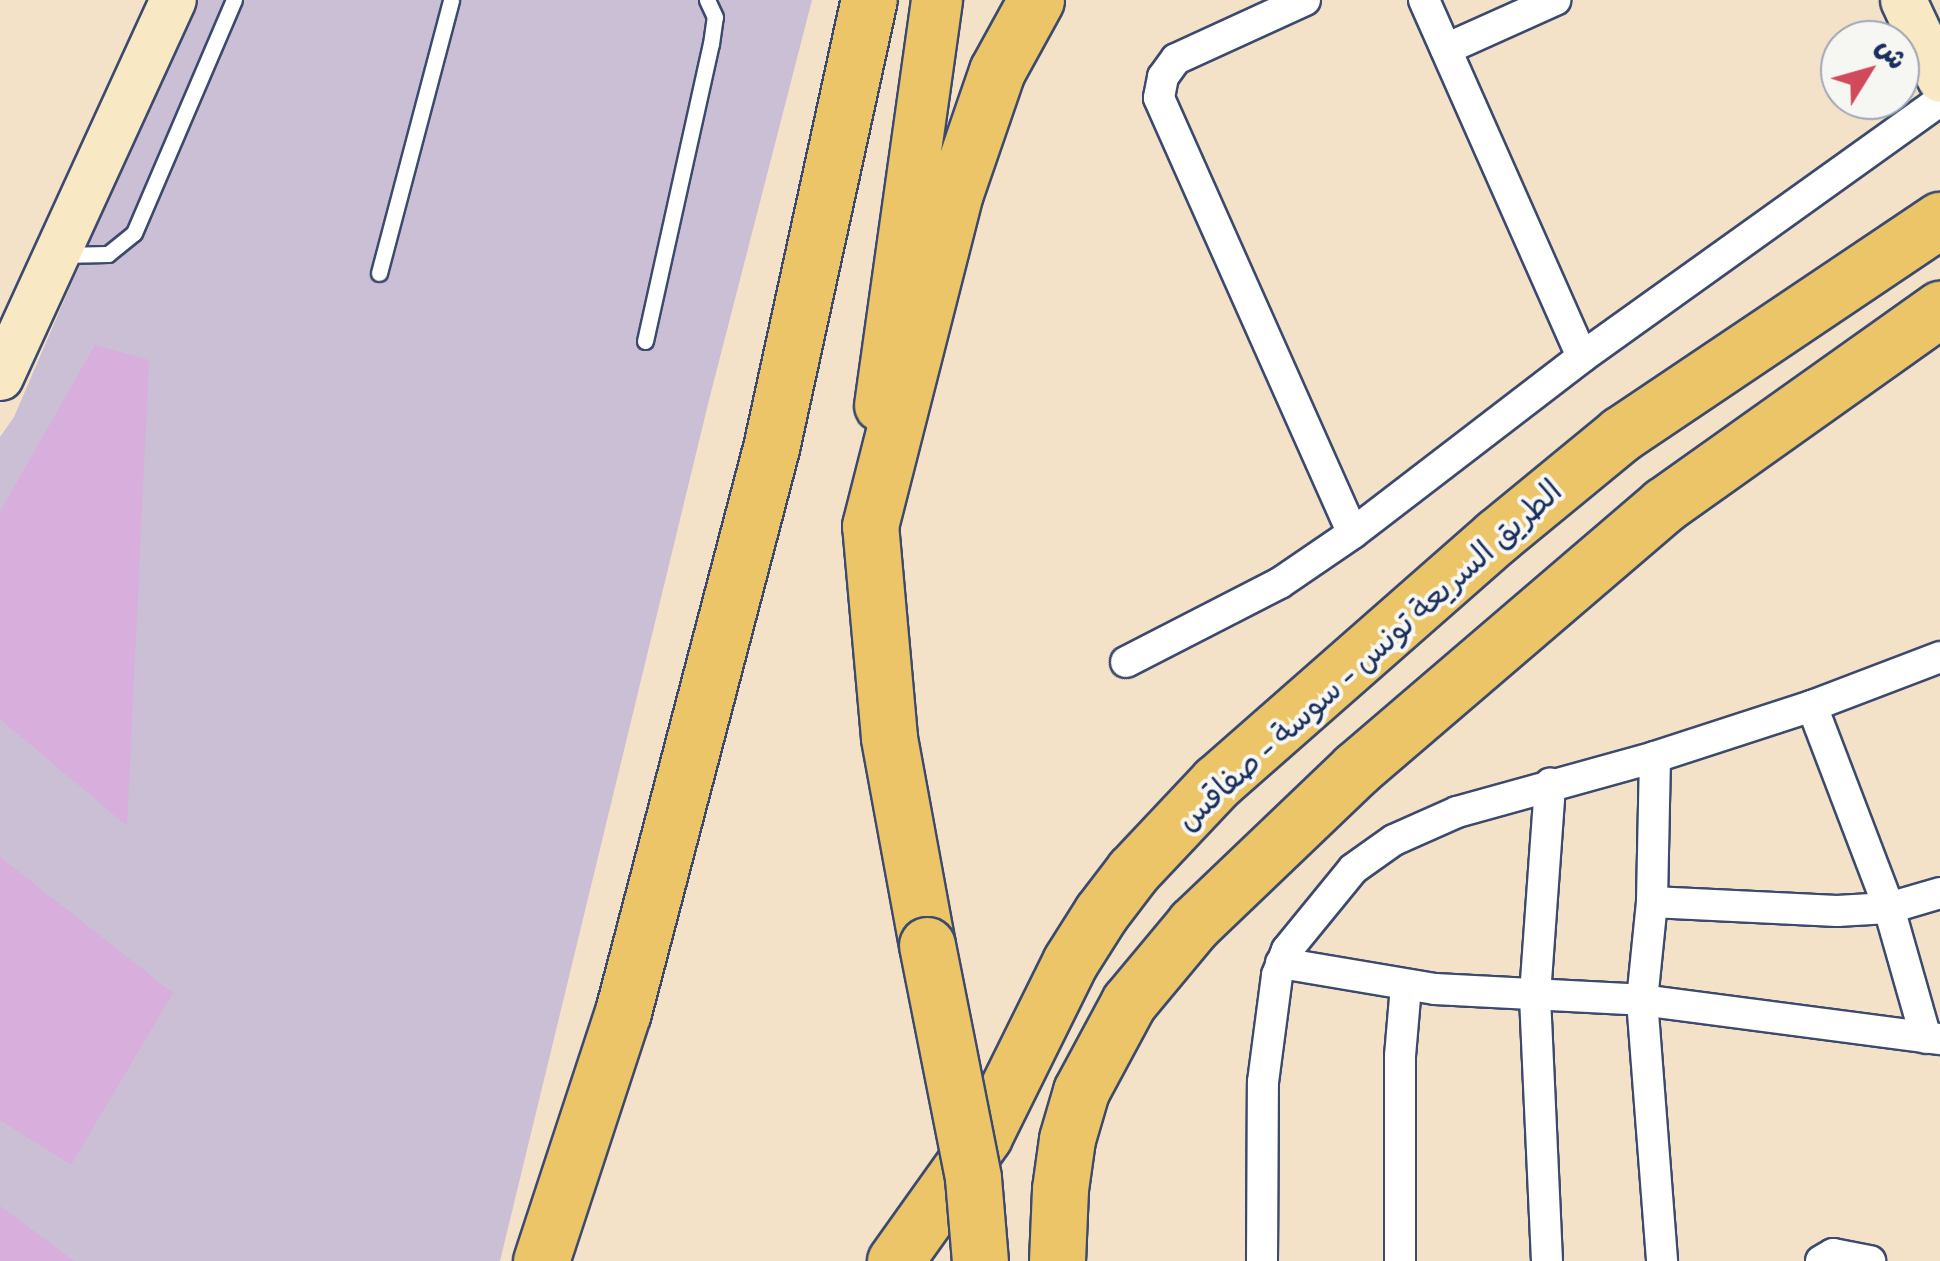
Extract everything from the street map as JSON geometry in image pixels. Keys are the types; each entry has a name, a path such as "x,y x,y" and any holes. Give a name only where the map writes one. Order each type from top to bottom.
{"highway":[{"path":"541,1261 623,1012 771,448 870,0"},
{"path":"980,1261 973,1178 889,737 870,526 955,193 997,71 1036,0"},
{"name":"الطريق السريعة تونس - سوسة - صفاقس","path":"896,1261 984,1136 1070,962 1101,913 1133,871 1217,782 1497,536 1621,434 1940,220"},
{"path":"1057,1261 1062,1173 1082,1091 1128,1002 1194,924 1356,769 1664,505 1940,309"}],"main road":[{"path":"0,377 12,333 56,256 173,0"},
{"path":"870,526 879,411 937,0"},
{"path":"1904,0 1940,79"}],"street":[{"path":"1305,0 1176,59 1163,77 1159,98 1353,532"},
{"path":"1424,0 1582,357"},
{"path":"1446,49 1555,0"},
{"path":"1126,662 1280,582 1353,532 1582,357 1940,101"},
{"path":"1262,1261 1263,1082 1281,963 1333,888 1369,856 1457,812 1655,757 1812,706 1940,657"},
{"path":"1281,963 1406,986 1642,1000 1933,1039 1889,908 1812,706"},
{"path":"1655,757 1652,902 1642,1000 1662,1261"},
{"path":"1547,1261 1535,995 1550,784"},
{"path":"1652,902 1838,911 1889,908 1940,892"},
{"path":"1400,1261 1400,1056 1406,986"},
{"path":"1821,1261 1833,1254 1870,1261"}],"lane":[{"path":"56,256 108,254 134,232 234,0"},
{"path":"379,273 451,0"},
{"path":"645,340 711,44 714,17 707,0"}],"shaded area":[{"path":"193,0 812,0 709,400 500,1261 0,1261 0,437 14,417"}],"building":[{"path":"95,345 149,360 127,826 0,719 0,512"},
{"path":"0,857 173,993 71,1165 0,1120"},
{"path":"0,1206 74,1261 0,1261"}]}
